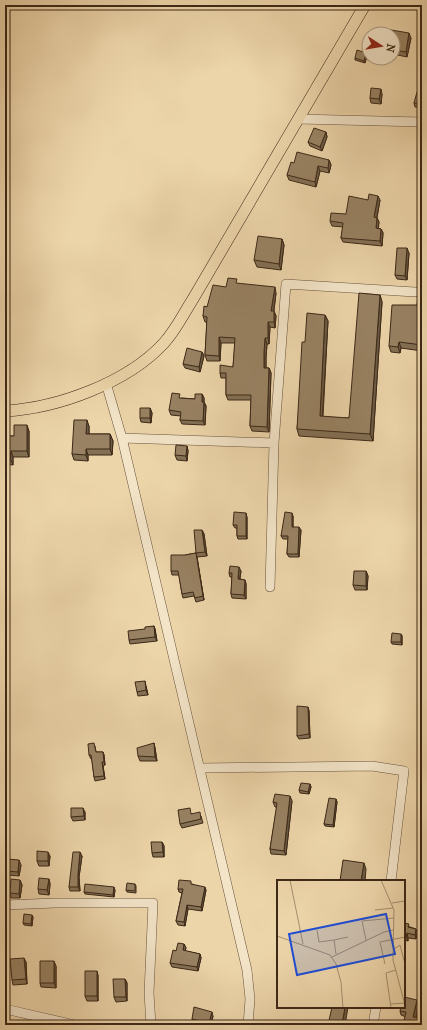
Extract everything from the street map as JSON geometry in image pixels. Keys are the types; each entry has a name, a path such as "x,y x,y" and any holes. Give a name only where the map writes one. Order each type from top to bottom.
{"main road":[{"path":"5,411 30,410 78,396 129,372 164,342 193,299 364,5"}],"street":[{"path":"298,119 422,122"},
{"path":"270,587 274,443 286,284 416,292"},
{"path":"106,383 122,438 201,768 247,970 250,999 248,1025"},
{"path":"122,438 274,443"},
{"path":"201,768 372,766 404,771 391,880"},
{"path":"5,905 55,903 153,903 150,993 151,1025"},
{"path":"373,1025 376,1008"},
{"path":"5,1009 75,1025"},
{"path":"43,1017 50,1025"}],"building":[{"path":"401,32 409,33 406,52 401,51"},
{"path":"357,50 361,51 361,60 355,58"},
{"path":"422,84 422,105 414,103 417,92 420,93"},
{"path":"371,88 381,89 379,99 370,98"},
{"path":"314,128 326,132 320,147 308,142"},
{"path":"297,152 329,160 328,168 318,166 315,182 287,175 291,162 294,163"},
{"path":"369,194 378,196 374,217 377,218 376,228 381,229 380,241 341,238 343,223 330,221 331,213 346,214 349,196 368,200"},
{"path":"258,236 282,239 279,264 254,260"},
{"path":"397,248 407,248 405,276 395,275"},
{"path":"228,278 237,279 236,283 275,287 271,311 274,311 274,322 268,322 268,338 265,338 264,352 264,368 269,368 267,427 250,426 251,395 226,395 226,373 220,373 220,365 233,367 235,338 219,337 219,356 205,355 207,317 203,316 204,306 207,307 213,285 226,287"},
{"path":"359,293 380,295 370,434 297,429 302,342 305,342 307,313 325,315 320,416 349,418"},
{"path":"418,297 422,297 422,345 399,342 398,347 389,346 392,305 417,305"},
{"path":"187,348 202,352 199,367 183,364"},
{"path":"172,393 180,394 179,398 195,399 195,394 202,394 202,402 204,402 203,421 180,420 181,412 169,410"},
{"path":"140,408 150,408 150,418 140,418"},
{"path":"74,420 87,420 86,434 110,434 110,449 86,449 86,455 72,454"},
{"path":"14,425 27,425 27,451 11,451 10,458 5,458 5,436 14,436"},
{"path":"176,445 187,446 186,456 175,455"},
{"path":"234,512 246,513 246,536 237,536 237,525 233,525"},
{"path":"285,512 292,513 292,527 299,527 298,554 287,554 288,536 281,536"},
{"path":"194,530 202,530 205,552 196,553"},
{"path":"196,553 203,596 195,598 193,592 182,594 178,571 171,571 171,555"},
{"path":"230,566 239,567 238,579 245,580 244,595 231,594 232,573 229,573"},
{"path":"354,571 366,571 366,586 353,585"},
{"path":"154,626 155,637 129,640 128,631 145,629 145,627"},
{"path":"392,633 401,634 401,642 391,642"},
{"path":"145,681 146,690 137,692 135,682"},
{"path":"297,706 308,707 309,734 297,736"},
{"path":"94,743 96,752 103,752 104,762 102,762 104,776 94,777 88,744"},
{"path":"154,743 155,757 138,756 137,748"},
{"path":"301,783 310,784 308,792 299,790"},
{"path":"275,794 290,796 284,851 270,849 277,803 273,802"},
{"path":"329,798 336,799 333,825 324,824"},
{"path":"71,808 83,808 84,816 71,817"},
{"path":"190,808 191,814 200,812 201,819 180,824 178,810"},
{"path":"151,842 162,842 163,852 152,853"},
{"path":"37,851 48,852 48,861 37,861"},
{"path":"73,852 80,852 78,887 69,887"},
{"path":"7,859 19,860 18,872 6,871"},
{"path":"343,860 364,863 361,880 340,880"},
{"path":"39,878 49,879 47,890 38,889"},
{"path":"11,879 20,880 19,894 10,893"},
{"path":"179,880 191,881 191,884 205,887 201,907 187,905 184,922 176,921 183,889 178,889"},
{"path":"127,883 135,884 135,891 126,890"},
{"path":"85,884 114,887 113,895 84,892"},
{"path":"24,914 32,915 31,924 23,923"},
{"path":"405,923 409,924 408,927 416,929 415,935 407,933 406,936"},
{"path":"178,943 184,944 183,950 200,954 197,967 170,963 173,950 176,951"},
{"path":"24,958 26,979 12,980 10,959"},
{"path":"40,961 54,961 54,983 40,983"},
{"path":"85,971 97,971 97,996 85,996"},
{"path":"113,979 125,979 126,997 114,997"},
{"path":"405,997 417,1000 413,1017 420,1018 418,1025 403,1025 406,1012 400,1011 401,1008 405,1008"},
{"path":"194,1007 212,1012 209,1023 192,1019"},
{"path":"332,1008 345,1008 342,1025 328,1025"}]}
